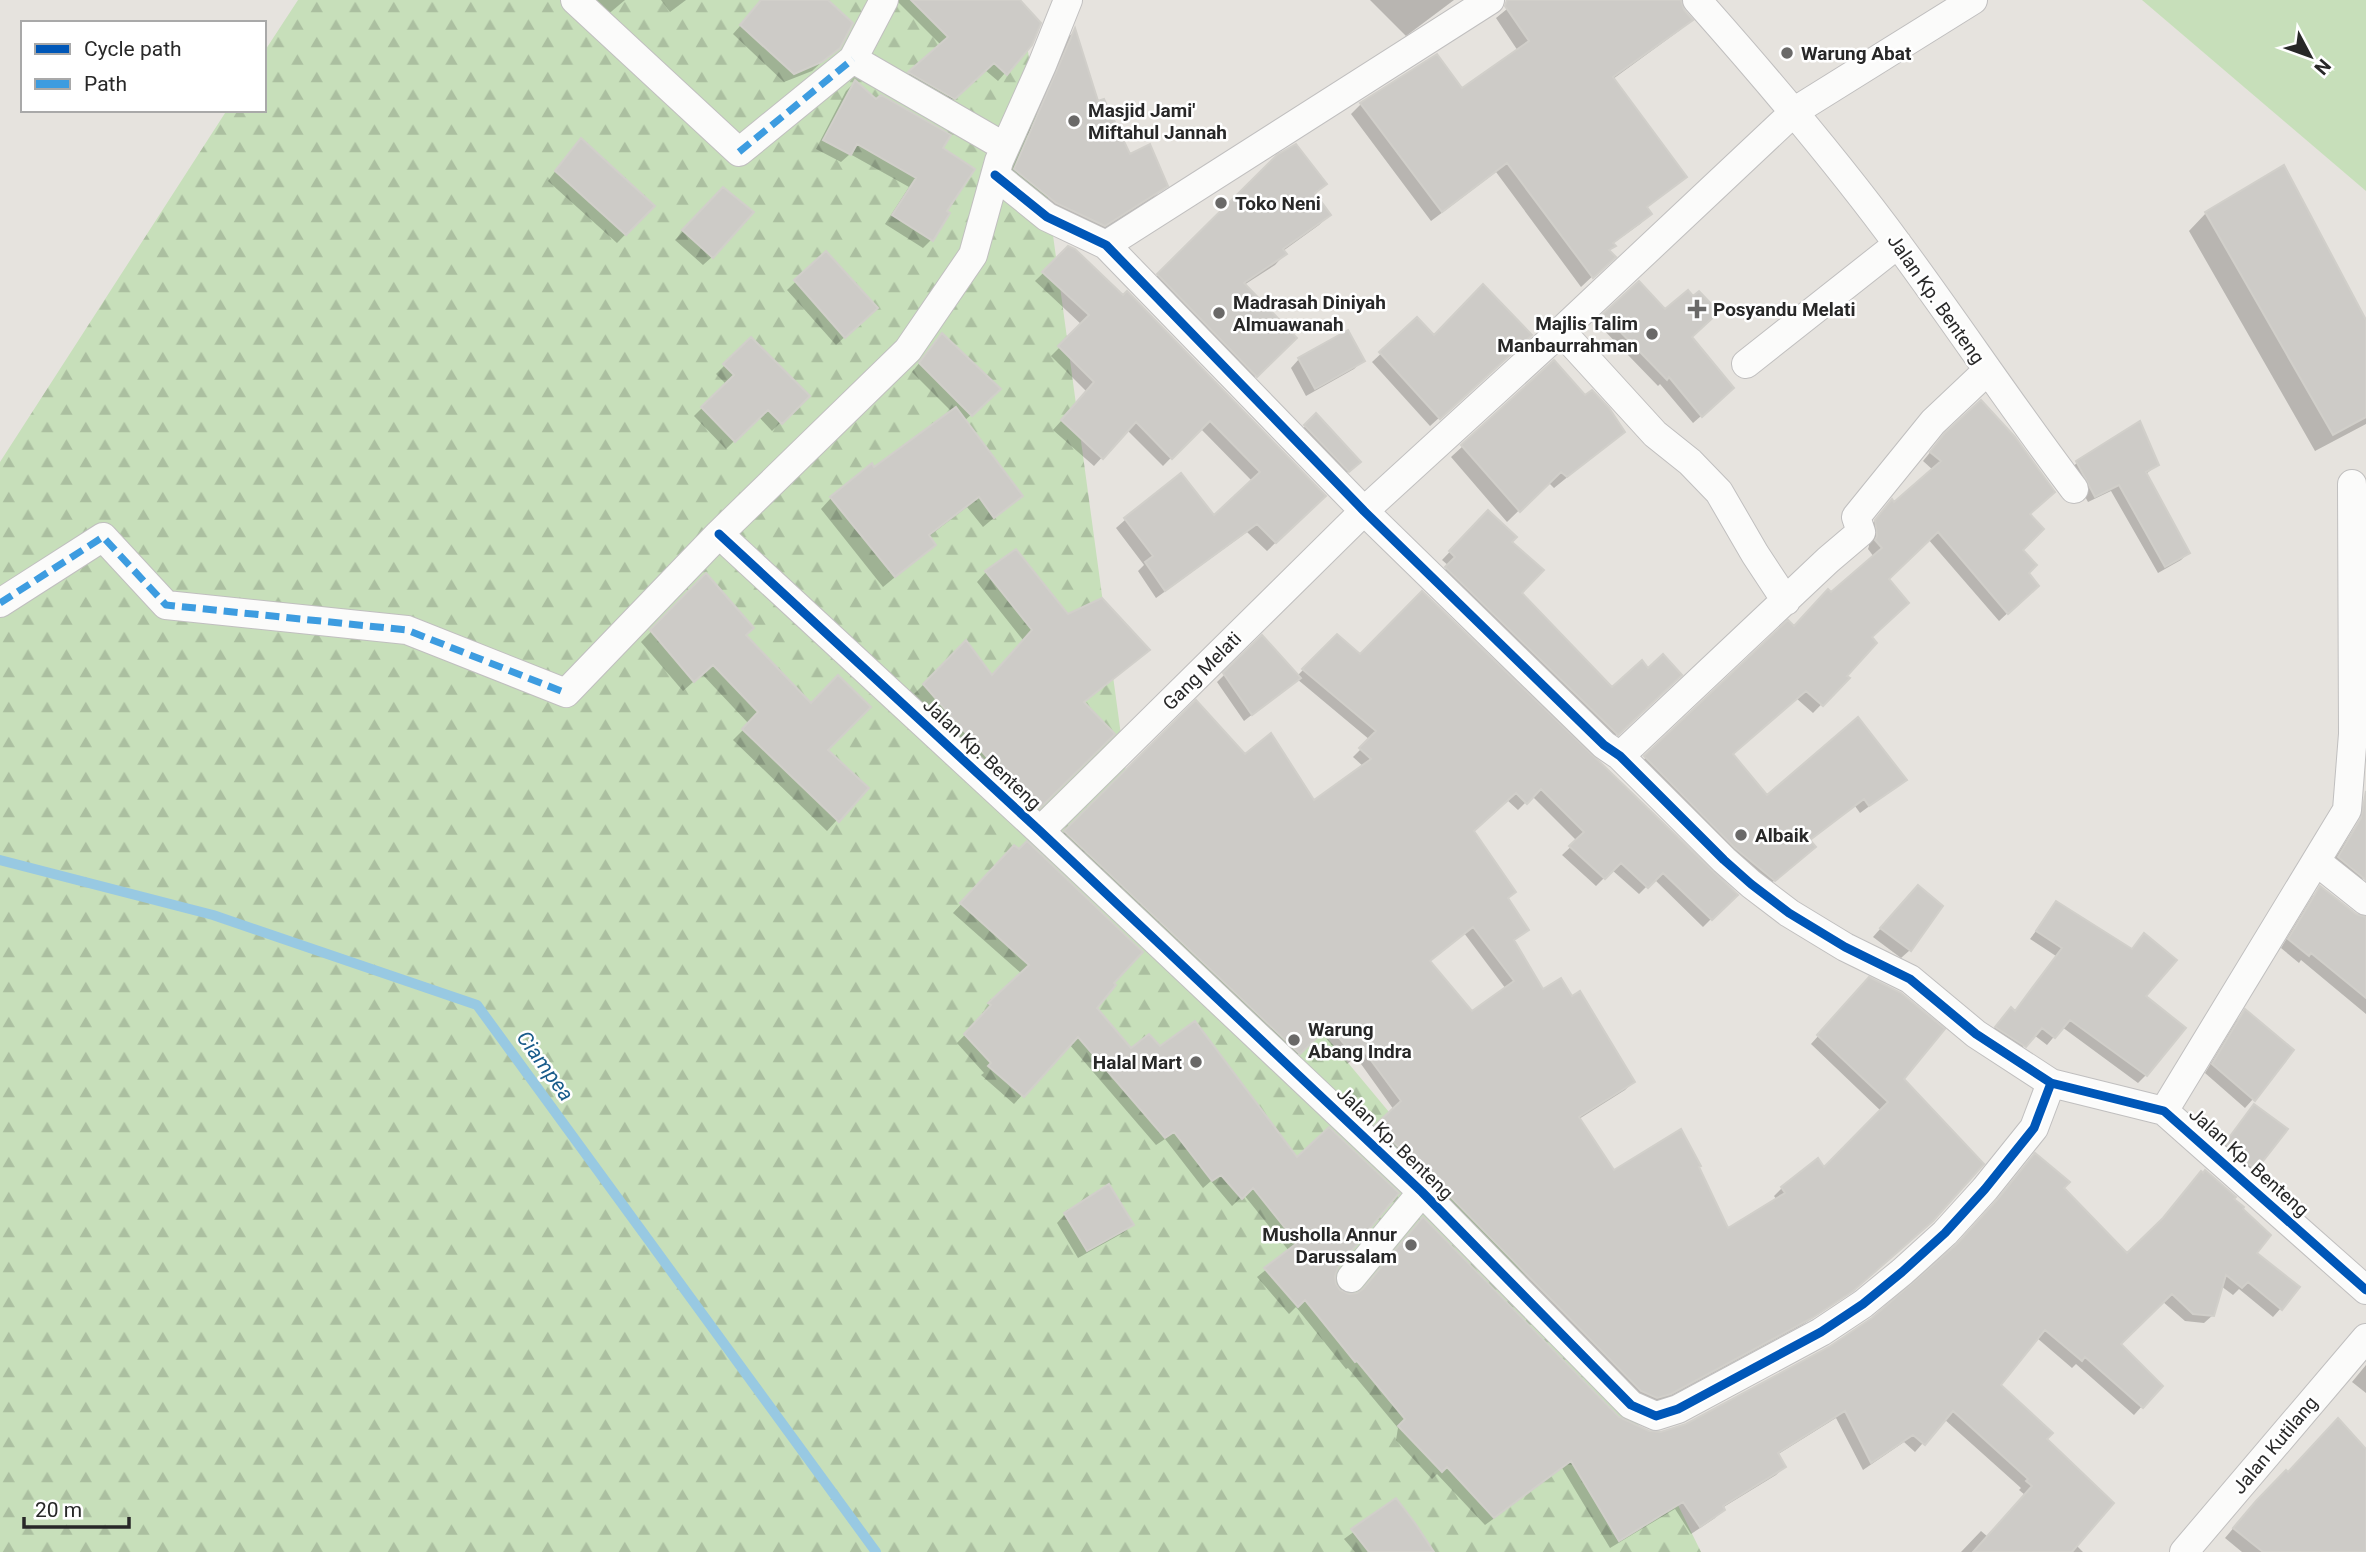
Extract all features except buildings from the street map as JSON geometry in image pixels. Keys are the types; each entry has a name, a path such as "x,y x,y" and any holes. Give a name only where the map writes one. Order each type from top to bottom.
{"street":[{"path":"575,0 739,152 853,59 884,0"},
{"path":"0,603 103,537 166,605 407,630 566,693 719,534 908,350 973,255 1005,147 1068,0"},
{"path":"1106,244 1490,0"},
{"name":"Jalan Kp. Benteng","path":"1697,0 1795,111 1898,244 2074,489"},
{"name":"Gang Melati","path":"1040,831 1364,512 1795,111 1973,0"},
{"path":"853,59 1005,147"},
{"name":"Jalan Kp. Benteng","path":"995,175 1047,217 1106,244 1364,512 1604,745 1620,756 1724,860 1761,891 1789,913 1845,947 1910,979 1976,1034 2051,1083 2164,1111 2366,1290"},
{"path":"1746,363 1898,244"},
{"path":"1561,331 1655,434 1690,462 1719,492 1786,601"},
{"path":"1620,756 1861,532 1856,517 1933,422 1987,371"},
{"path":"2164,1111 2347,810 2353,734 2352,484"},
{"name":"Jalan Kp. Benteng","path":"719,534 1040,831 1422,1192 1631,1405 1656,1416 1678,1409 1821,1332 1863,1304 1902,1272 1945,1233 2026,1139 2034,1128 2051,1083"},
{"path":"2317,862 2366,901"},
{"path":"1351,1278 1422,1192"},
{"name":"Jalan Kutilang","path":"2184,1552 2366,1338"}],"green space":[{"path":"298,0 1021,0 1130,801 1623,1393 1701,1552 0,1552 0,462 226,112 266,112 266,49"},
{"path":"2142,0 2366,0 2366,191"}],"waterway":[{"name":"Ciampea","path":"0,860 213,915 477,1005 876,1552"}],"marked path":[{"path":"739,152 853,59"},
{"path":"0,603 103,537 166,605 407,630 566,693"}],"cycle path":[{"path":"995,175 1047,217 1106,245 1364,511 1751,884 1789,913 1845,947 1910,979 1976,1034 2051,1083 2164,1111 2366,1290"},
{"path":"719,534 1040,831 1422,1192 1631,1405 1656,1416 1678,1409 1821,1332 1863,1304 1902,1272 1945,1233 2034,1128 2051,1083"}],"place":[{"name":"Warung Abat","path":"1787,53"},
{"name":"Masjid Jami' Miftahul Jannah","path":"1074,121"},
{"name":"Toko Neni","path":"1221,203"},
{"name":"Posyandu Melati","path":"1697,309"},
{"name":"Madrasah Diniyah Almuawanah","path":"1219,313"},
{"name":"Majlis Talim Manbaurrahman","path":"1652,334"},
{"name":"Albaik","path":"1741,835"},
{"name":"Warung Abang Indra","path":"1294,1040"},
{"name":"Halal Mart","path":"1196,1062"},
{"name":"Musholla Annur Darussalam","path":"1411,1245"}]}
